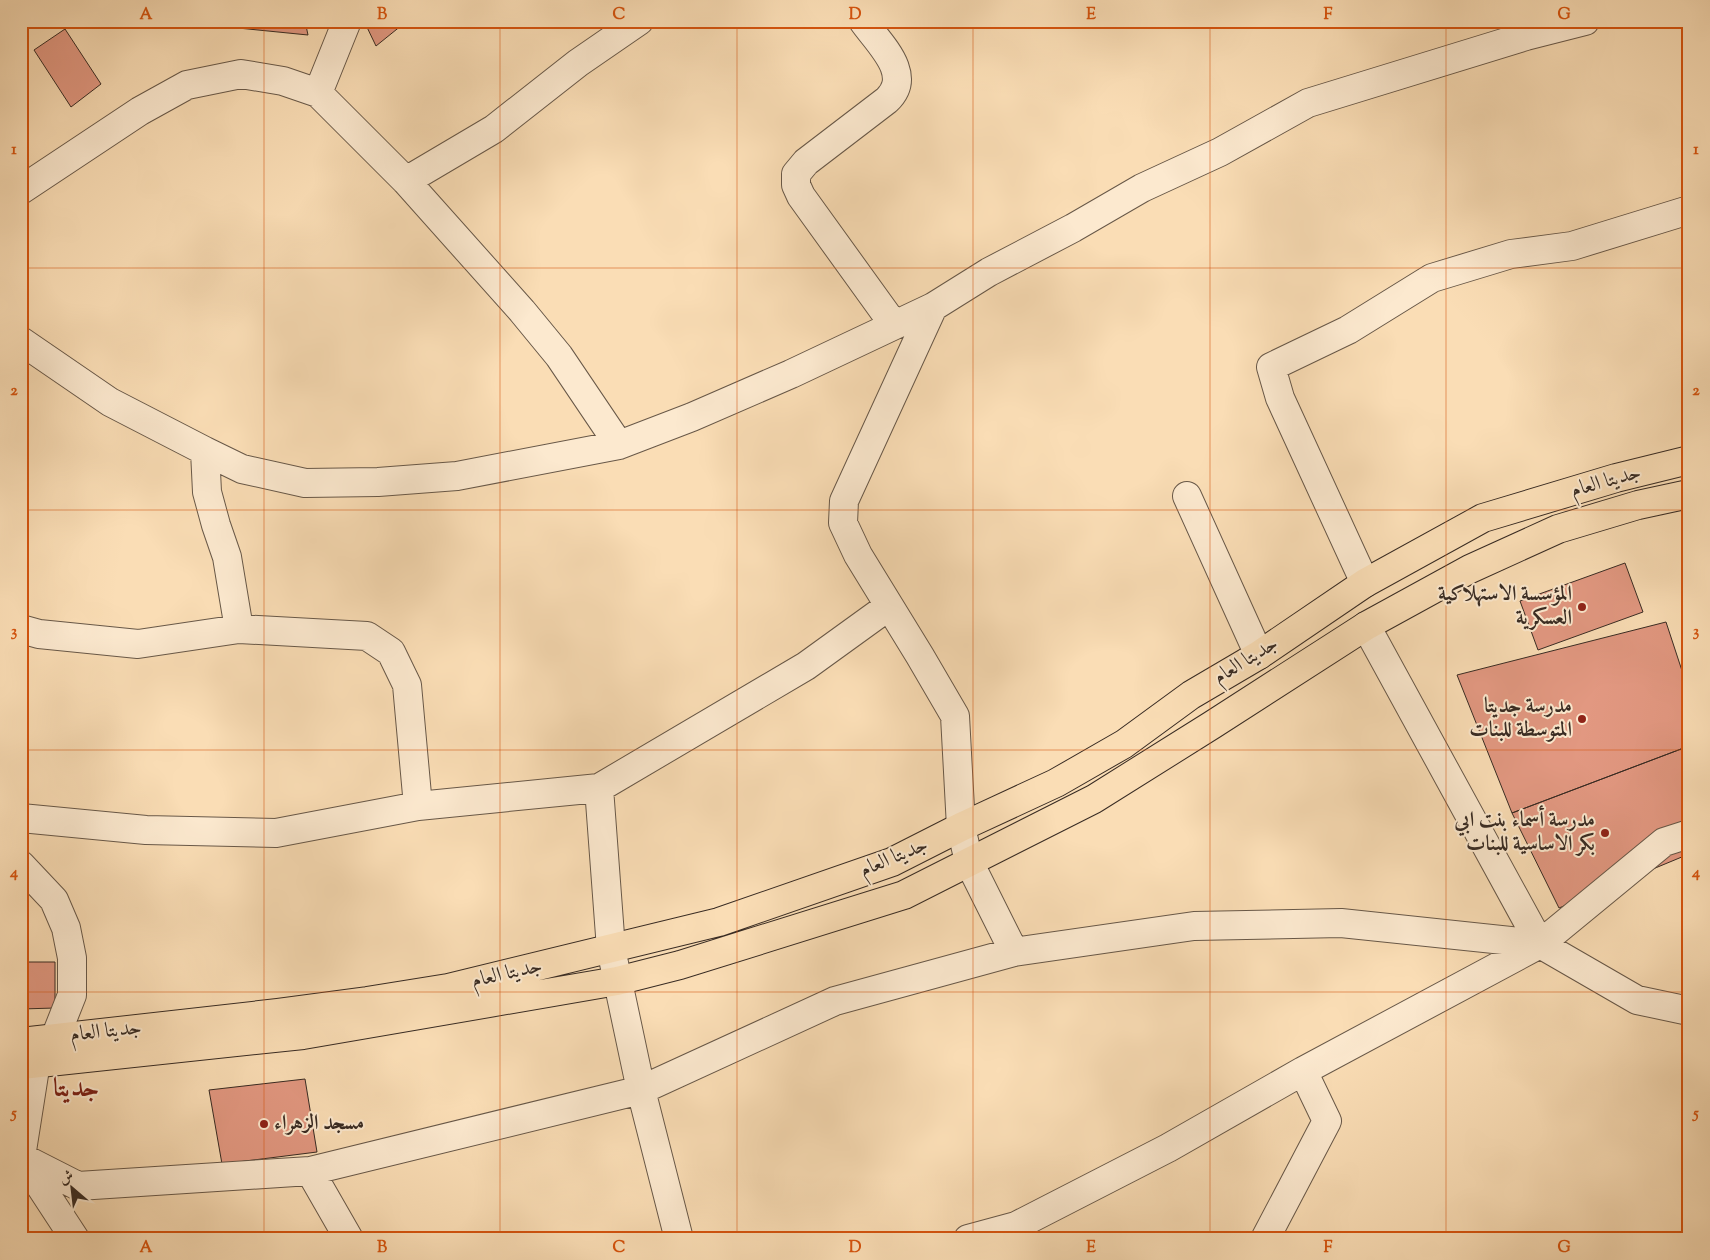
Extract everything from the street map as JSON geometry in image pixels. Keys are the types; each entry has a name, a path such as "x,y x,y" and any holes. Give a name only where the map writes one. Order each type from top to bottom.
{"main road":[{"name":"جديتا العام","path":"26,1056 55,1038 278,1013 448,988 718,922 892,862 961,827 1056,783 1107,754 1192,695 1259,655 1365,583 1483,518 1616,478 1689,460"},
{"name":"جديتا العام","path":"26,1056 303,1035 617,980 680,966 904,895 1094,799 1212,726 1366,626 1470,570 1558,529 1638,504 1689,494"},
{"path":"1192,695 1212,726"}],"street":[{"path":"318,92 348,21"},
{"path":"406,181 494,129 578,63 639,21"},
{"path":"863,21 886,52 896,70 897,85 893,95 806,162 796,174 796,185 801,196 817,219 894,325"},
{"path":"21,342 110,402 205,451 242,469 305,484 378,482 457,476 619,445 692,417 791,374 933,307 989,272 1073,228 1142,188 1220,152 1308,103 1526,36 1585,21"},
{"path":"21,190 140,111 187,85 241,74 283,81 318,92 406,181 559,356 619,445"},
{"path":"1365,583 1280,398 1271,367 1348,330 1432,278 1511,254 1572,246 1689,210"},
{"path":"933,307 844,500 843,524 858,555 955,716 961,827 970,862 1014,952"},
{"path":"205,451 207,492 227,557 239,628"},
{"path":"1187,496 1259,655"},
{"path":"21,818 146,830 276,833 418,806 599,788 806,666 889,606"},
{"path":"1366,626 1540,944"},
{"path":"21,629 39,634 138,644 239,628 368,636 391,652 407,685 418,806"},
{"path":"599,788 611,949 641,1090 679,1239"},
{"path":"968,1239 1016,1226 1168,1148 1303,1071 1540,944 1664,842 1689,834"},
{"path":"21,865 54,900 66,928 72,958 72,995 55,1038"},
{"path":"21,1157 78,1186 310,1171 641,1090 835,1001 1014,952 1194,926 1331,923 1540,944 1637,1000 1689,1011"},
{"path":"26,1056 21,1157 76,1239"},
{"path":"1265,1239 1327,1121 1303,1071"},
{"path":"310,1171 349,1239"}],"building":[{"path":"238,21 305,21 308,35 238,28"},
{"path":"364,21 407,21 376,46"},
{"path":"65,29 101,84 71,107 34,50"},
{"name":"المؤسسة الاستهلاكية العسكرية","path":"1625,563 1643,612 1538,650 1520,601"},
{"name":"مدرسة جديتا المتوسطة للبنات","path":"1666,622 1689,692 1689,746 1512,813 1457,675"},
{"name":"مدرسة أسماء بنت ابي بكر الاساسية للبنات","path":"1689,746 1689,854 1559,908 1512,813"},
{"path":"21,962 55,962 55,1008 21,1009"},
{"name":"مسجد الزهراء","path":"305,1079 317,1152 222,1164 209,1090"}],"place":[{"name":"المؤسسة الاستهلاكية العسكرية","path":"1582,607"},
{"name":"مدرسة جديتا المتوسطة للبنات","path":"1582,719"},
{"name":"مدرسة أسماء بنت ابي بكر الاساسية للبنات","path":"1605,833"},
{"name":"مسجد الزهراء","path":"264,1124"}],"district":[{"name":"جديتا","path":"76,1089"}]}
